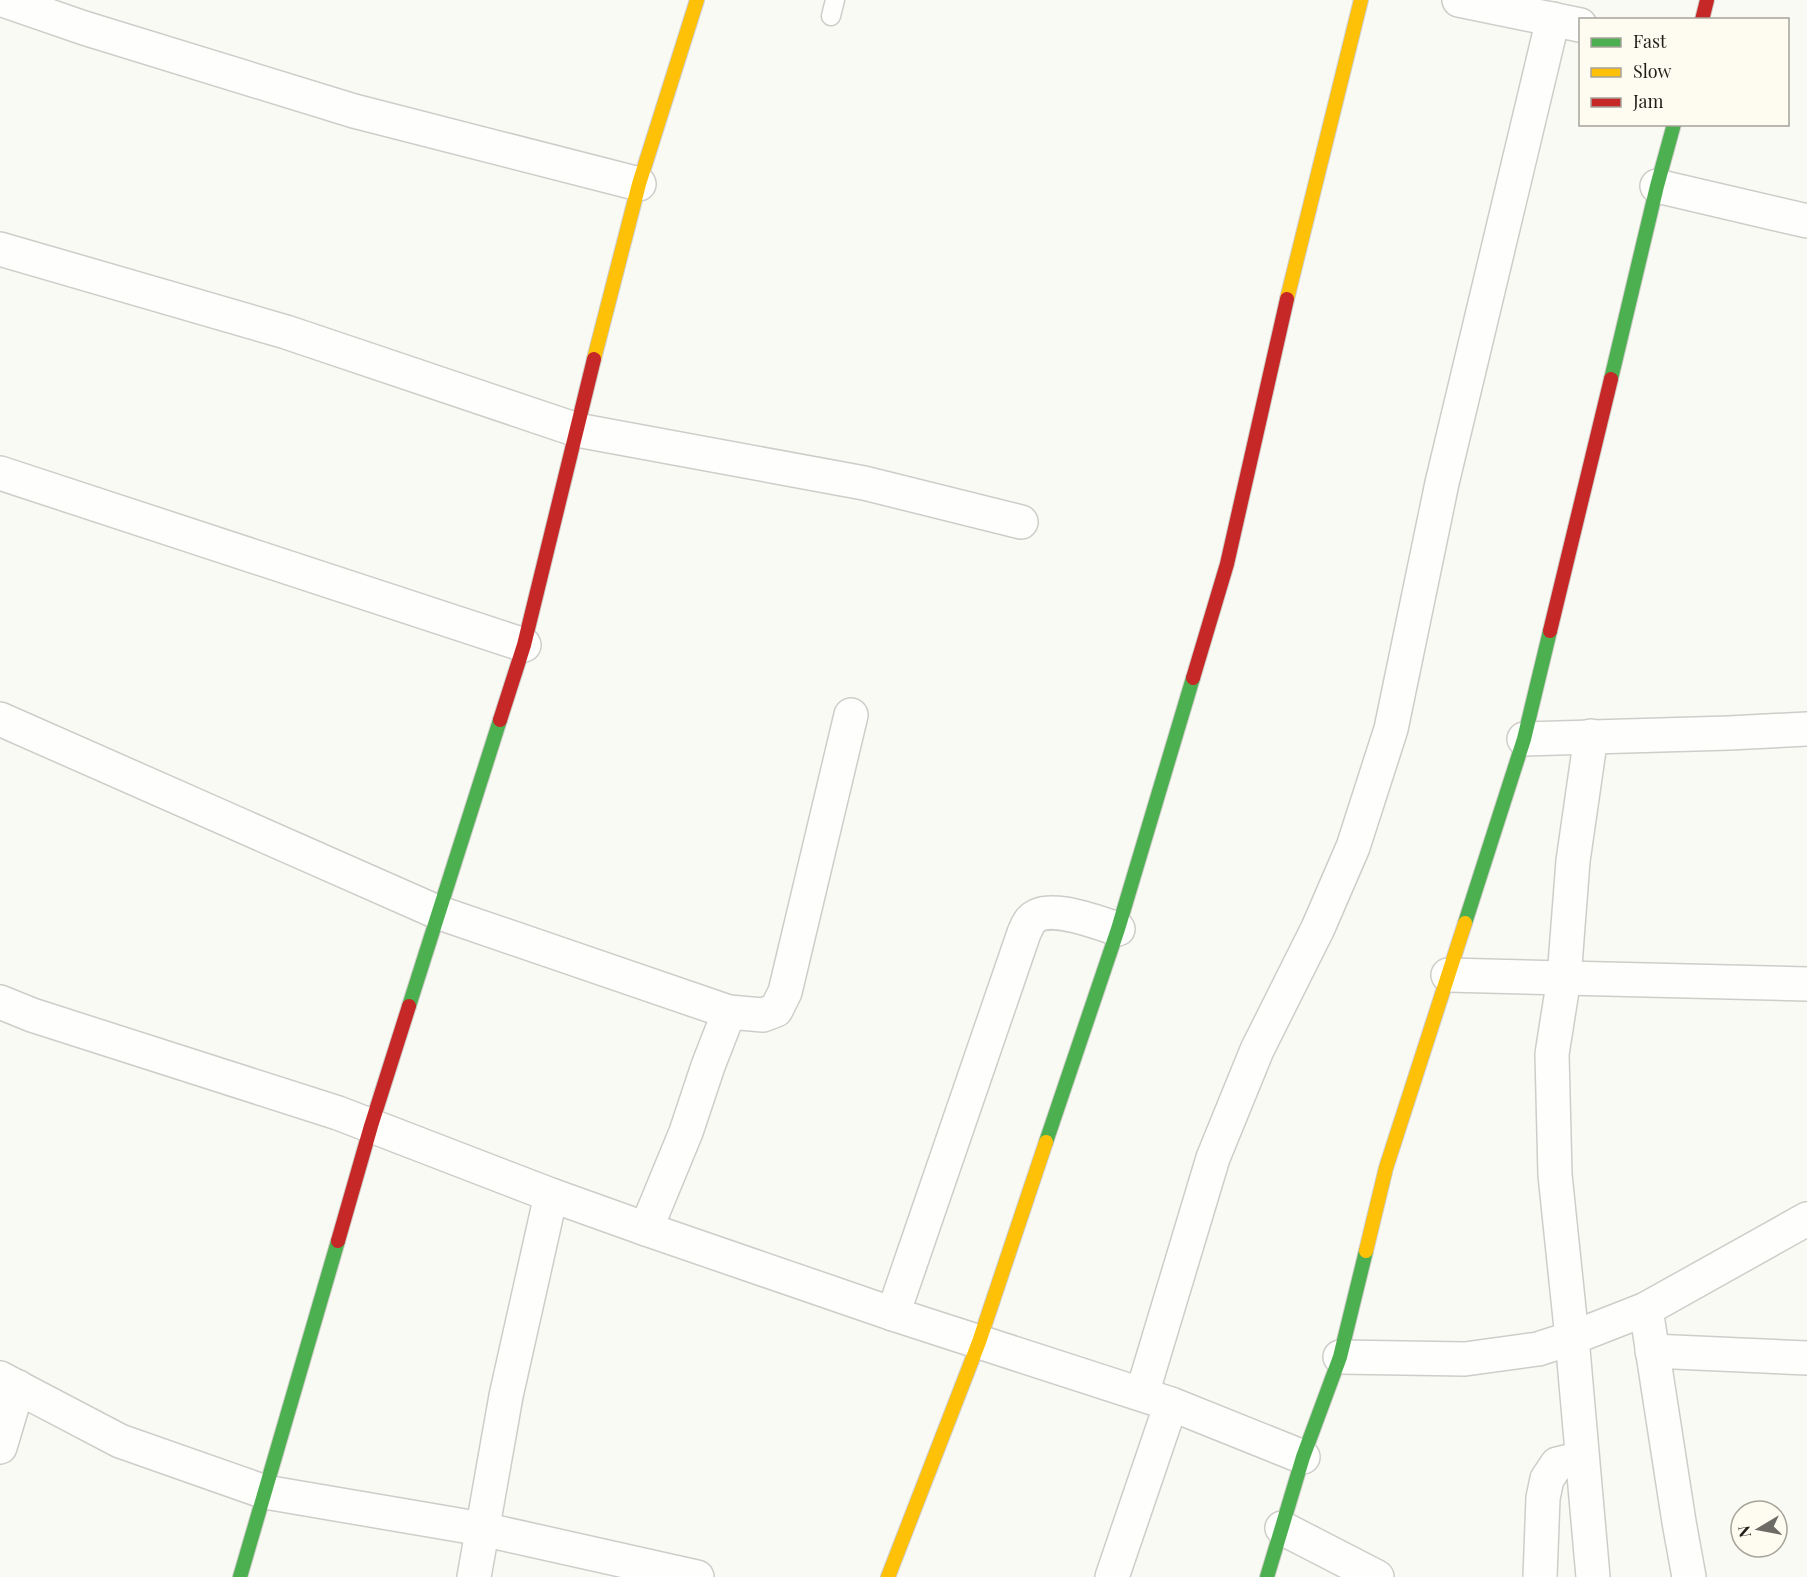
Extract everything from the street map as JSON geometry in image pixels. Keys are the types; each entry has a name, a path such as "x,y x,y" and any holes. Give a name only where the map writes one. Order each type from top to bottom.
{"street":[{"path":"3,0 84,28 354,111 639,184"},
{"path":"240,1577 371,1125 524,645 639,184 697,0"},
{"path":"888,1577 979,1342 1118,928 1227,564 1285,308 1361,0"},
{"path":"1112,1577 1213,1158 1257,1050 1318,928 1353,848 1391,729 1442,483 1567,22 1506,4 1460,0"},
{"path":"1702,18 1707,0"},
{"path":"1267,1577 1303,1458 1340,1357 1386,1168 1524,739 1673,126"},
{"path":"1657,186 1807,221"},
{"path":"0,249 286,332 577,430 864,483 1021,522"},
{"path":"0,473 524,645"},
{"path":"0,719 438,912 729,1012 763,1015 776,1010 785,992 851,715"},
{"path":"1524,739 1729,734 1807,729"},
{"path":"1591,736 1573,861 1564,978 1552,1054 1555,1175 1593,1577"},
{"path":"893,1314 1020,944 1032,919 1045,914 1066,913 1118,928"},
{"path":"1448,975 1807,984"},
{"path":"0,1002 32,1015 371,1125 551,1195 893,1314 1156,1399 1303,1458"},
{"path":"646,1229 686,1132 729,1012"},
{"path":"474,1577 506,1396 551,1195"},
{"path":"1340,1357 1465,1359 1538,1348 1572,1338 1646,1308 1807,1219"},
{"path":"1646,1308 1689,1577"},
{"path":"1652,1351 1807,1358"},
{"path":"0,1447 9,1383 120,1441 265,1492 482,1529 697,1577"},
{"path":"1540,1577 1543,1498 1547,1479 1557,1464 1582,1458"},
{"path":"1282,1528 1377,1577"}],"traffic: fast":[{"path":"1611,379 1673,126"},
{"path":"1465,923 1524,739 1550,631"},
{"path":"1046,1142 1118,929 1193,678"},
{"path":"409,1006 500,720"},
{"path":"240,1577 338,1241"},
{"path":"1267,1577 1303,1457 1340,1357 1366,1251"}],"traffic: slow":[{"path":"594,359 639,184 697,0"},
{"path":"1287,299 1361,0"},
{"path":"1366,1251 1386,1168 1465,923"},
{"path":"888,1577 979,1342 1046,1142"}],"traffic: jam":[{"path":"1702,18 1707,0"},
{"path":"1193,678 1227,564 1287,299"},
{"path":"500,720 524,645 594,359"},
{"path":"1550,631 1611,379"},
{"path":"338,1241 409,1006"}]}
